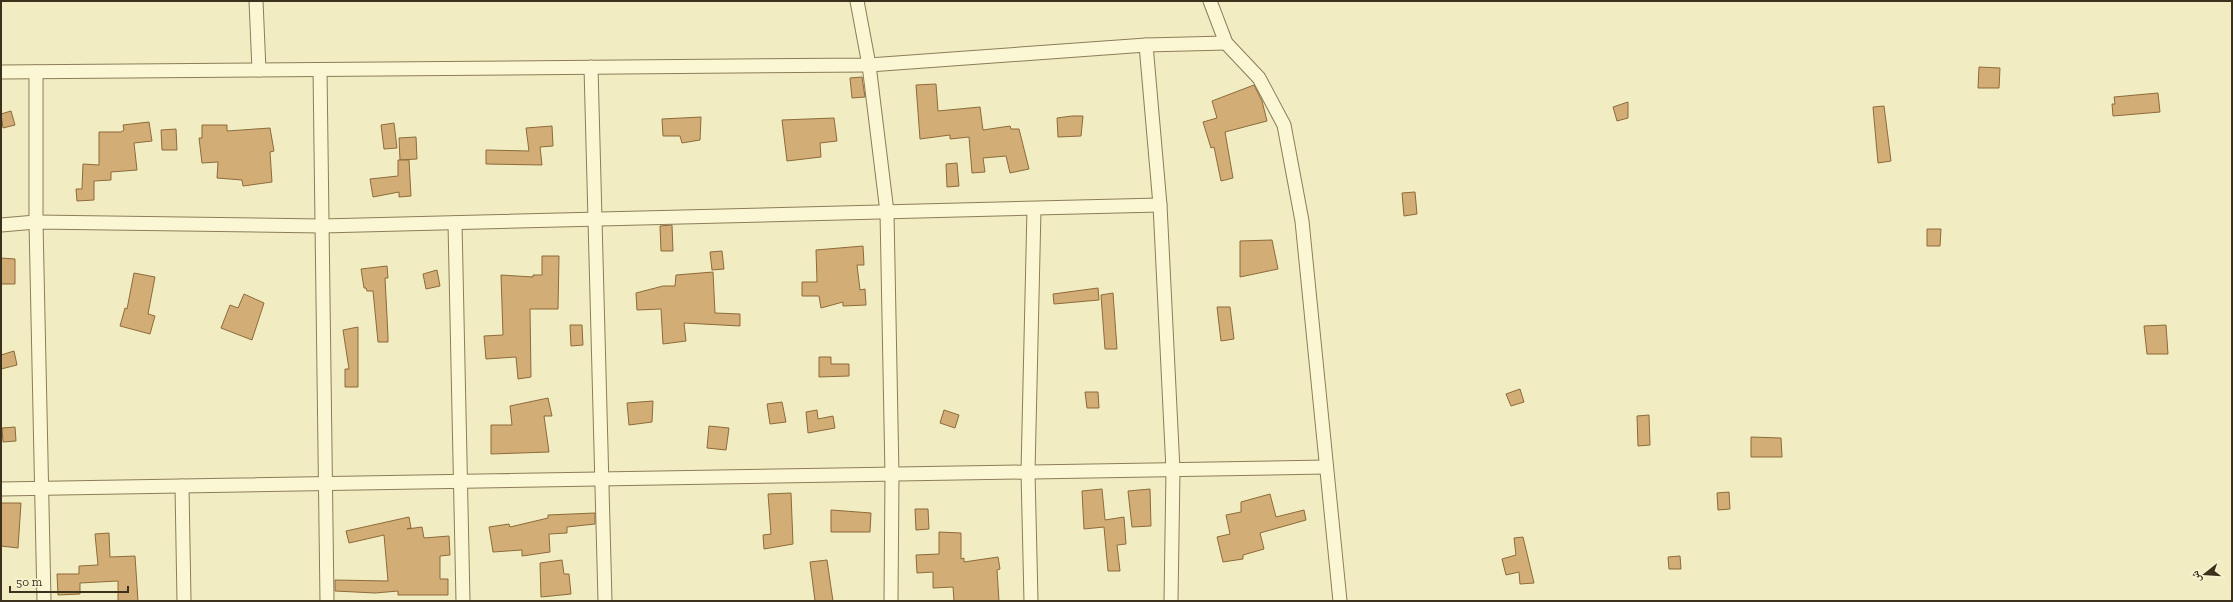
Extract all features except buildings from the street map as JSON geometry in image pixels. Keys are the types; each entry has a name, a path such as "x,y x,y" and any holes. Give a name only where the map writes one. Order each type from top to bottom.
{"street":[{"path":"256,1 259,70"},
{"path":"856,1 869,65 887,212 892,475 891,601"},
{"path":"1210,1 1226,43 1259,78 1284,125 1302,221 1340,601"},
{"path":"1,72 869,65 1146,45 1226,43"},
{"path":"1146,45 1160,205 1173,470 1171,601"},
{"path":"591,67 605,601"},
{"path":"320,70 327,601"},
{"path":"36,72 36,222 44,601"},
{"path":"1,225 36,222 322,226 1160,205"},
{"path":"1031,601 1028,472 1034,209"},
{"path":"455,223 463,601"},
{"path":"1,489 1326,467"},
{"path":"182,486 184,601"}]}
